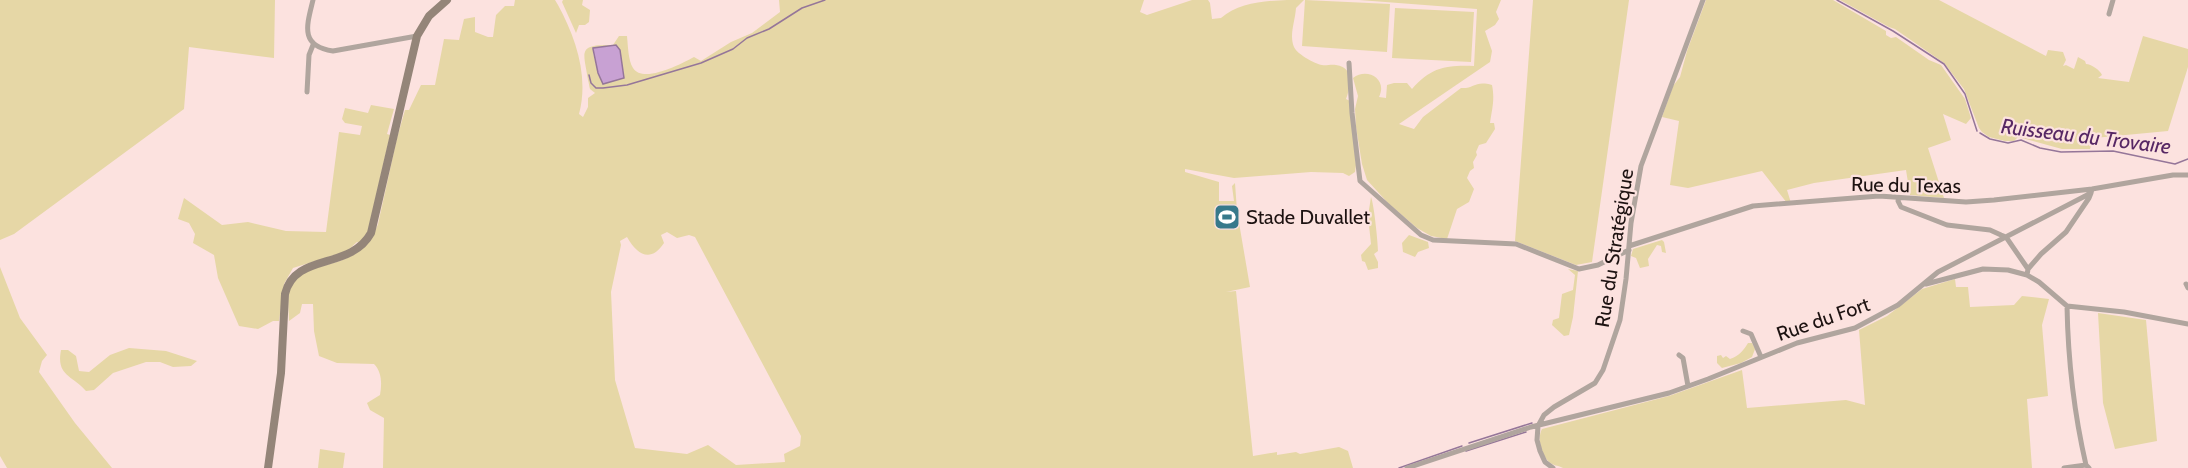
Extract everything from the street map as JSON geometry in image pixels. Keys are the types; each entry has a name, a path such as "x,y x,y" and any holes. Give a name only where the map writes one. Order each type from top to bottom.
{"street":[{"path":"313,0 307,26 309,39 321,50 333,51 417,36"},
{"path":"268,468 281,373 285,294 288,281 303,270 342,258 366,243 374,225 417,36 429,16 447,0"},
{"name":"Rue du Stratégique","path":"1538,426 1544,415 1595,383 1604,370 1620,320 1634,202 1641,166 1703,0"},
{"path":"2109,14 2113,0"},
{"path":"307,93 309,55 313,45"},
{"name":"Rue du Texas","path":"1349,63 1360,181 1421,235 1442,241 1516,244 1580,269 1598,265 1629,248 1754,206 1853,198 1966,202 2091,191 2173,175 2188,175"},
{"path":"2028,272 2041,254 2066,232 2089,198 2091,191"},
{"name":"Rue du Fort","path":"1407,468 1489,440 1688,386 1797,343 1855,328 1898,305 1938,272 2091,191"},
{"path":"1899,198 1901,207 1947,225 1990,230 2006,237 2028,272 2067,306 2124,312 2188,324"},
{"path":"1926,284 1983,269 2028,272"},
{"path":"2064,468 2088,467 2079,434 2068,352 2067,306"},
{"path":"1743,331 1751,334 1761,357"},
{"path":"1679,355 1683,358 1688,386"},
{"path":"1551,410 1556,422"},
{"path":"1538,426 1537,440 1540,451 1545,462 1553,468"}],"shaded area":[{"path":"0,0 275,0 274,58 189,47 184,109 14,234 0,240"},
{"path":"515,0 555,0 570,31 579,58 582,100 579,114 583,117 588,107 588,98 595,93 590,89 585,63 584,56 588,48 613,45 619,36 627,36 629,57 633,68 645,74 662,71 694,57 701,61 731,42 752,33 780,12 779,0 1144,0 1140,12 1147,15 1192,0 1208,0 1212,19 1221,18 1249,4 1304,0 1296,8 1292,33 1294,47 1311,61 1322,65 1342,67 1348,73 1350,83 1346,99 1350,101 1355,172 1349,176 1343,173 1311,172 1234,178 1185,169 1185,172 1219,182 1219,201 1234,201 1232,186 1235,183 1237,211 1250,287 1226,292 1236,291 1253,456 1277,452 1277,455 1296,452 1300,454 1339,447 1348,451 1353,468 383,468 384,418 370,410 367,403 380,395 379,371 374,364 337,363 319,356 314,331 313,304 302,304 300,313 289,321 290,287 300,275 347,258 359,251 370,240 378,224 405,110 409,110 421,85 435,85 444,39 459,40 464,19 475,17 475,32 493,37 496,15 505,6 514,6","holes":["616,45 624,73 598,73 593,48","667,232 677,238 689,235 695,237 801,436 800,446 784,454 785,462 736,465 708,445 687,454 635,448 615,380 611,292 620,241 627,237 635,248 649,255 664,243 661,235"]},
{"path":"563,0 583,0 582,5 590,10 589,22 579,25 576,33 562,2"},
{"path":"1305,0 1390,4 1387,52 1302,46"},
{"path":"1359,0 1501,0 1496,12 1499,19 1495,25 1485,31 1492,51 1490,62 1399,124 1414,129 1423,117 1461,88 1478,84 1492,85 1490,123 1494,123 1495,129 1486,143 1479,145 1473,162 1474,168 1467,178 1474,189 1469,202 1457,209 1447,239 1431,236 1417,228 1388,203 1367,180 1356,127 1355,109 1358,96 1353,78 1364,74 1375,77 1381,85 1379,97 1386,98 1387,85 1407,83 1412,89 1426,76 1440,69 1474,66 1477,9"},
{"path":"1533,0 1629,0 1592,262 1576,265 1515,241"},
{"path":"1706,0 1833,0 1886,31 1886,35 1891,38 1896,37 1929,60 1941,65 1965,99 1971,118 1966,124 1943,114 1951,140 1928,148 1944,198 1910,195 1906,170 1814,183 1787,190 1791,203 1787,203 1762,171 1688,188 1670,185 1679,121 1662,117 1673,86 1680,77"},
{"path":"1840,0 1939,0 2046,56 2048,50 2063,52 2066,60 2063,66 2074,69 2078,57 2099,71 2102,75 2098,78 2129,82 2143,36 2188,49 2188,67 2168,131 2094,138 2090,149 2062,149 2018,137 2014,141 2005,141 1989,137 1982,132 1964,89 1944,63 1895,29"},
{"path":"1395,8 1474,12 1471,62 1392,58"},
{"path":"616,45 620,50 624,78 603,84 598,73 593,48"},
{"path":"371,105 394,109 368,231 360,243 357,242 347,251 293,268 284,284 279,321 273,321 258,329 239,326 218,278 214,255 193,243 195,234 189,223 178,219 184,198 222,225 248,222 286,231 326,232 339,132 360,135 362,126 345,123 342,119 345,108 368,113"},
{"path":"1371,197 1378,247 1378,251 1374,254 1378,268 1368,270 1361,255 1371,244 1368,216"},
{"path":"1409,235 1428,242 1429,248 1418,252 1415,257 1403,252 1402,243"},
{"path":"1662,240 1666,253 1662,252 1661,246 1657,245 1648,259 1649,266 1640,268 1636,258 1631,256 1633,249"},
{"path":"0,267 20,318 47,355 42,361 39,372 75,423 112,468 7,468 0,456"},
{"path":"1568,269 1578,271 1573,317 1569,335 1564,336 1552,325 1553,320 1559,318 1562,294 1573,290 1575,275"},
{"path":"1955,279 1956,287 1968,287 1970,307 2014,305 2022,296 2049,299 2042,325 2048,396 2027,399 2032,468 1563,468 1549,462 1542,450 1540,437 1542,429 1669,396 1742,370 1747,408 1846,400 1865,405 1859,330 1887,316 1922,289"},
{"path":"2098,313 2146,320 2157,441 2115,449 2103,403"},
{"path":"1748,343 1752,343 1755,349 1752,357 1741,363 1722,368 1717,363 1717,356 1733,358 1741,353"},
{"path":"129,348 166,351 197,361 191,366 173,367 160,362 146,362 113,373 94,390 86,391 66,374 61,365 61,350 68,350 76,356 79,371 89,372 110,355"},
{"path":"320,449 345,453 343,468 318,468"}],"waterway":[{"path":"589,75 591,83 596,88 603,88 627,85 701,63 733,49 747,38 769,29 802,8 825,0"},
{"name":"Ruisseau du Trovaire","path":"1837,0 1893,31 1944,64 1965,94 1977,131"},
{"name":"Ruisseau du Trovaire","path":"1980,133 1990,139 2008,143 2021,140 2040,148 2061,152 2113,151 2175,164 2188,159"},
{"path":"1469,443 1532,423"},
{"path":"1466,451 1526,432"},
{"path":"1399,468 1462,446"}],"place":[{"name":"Stade Duvallet","path":"1227,217"}]}
